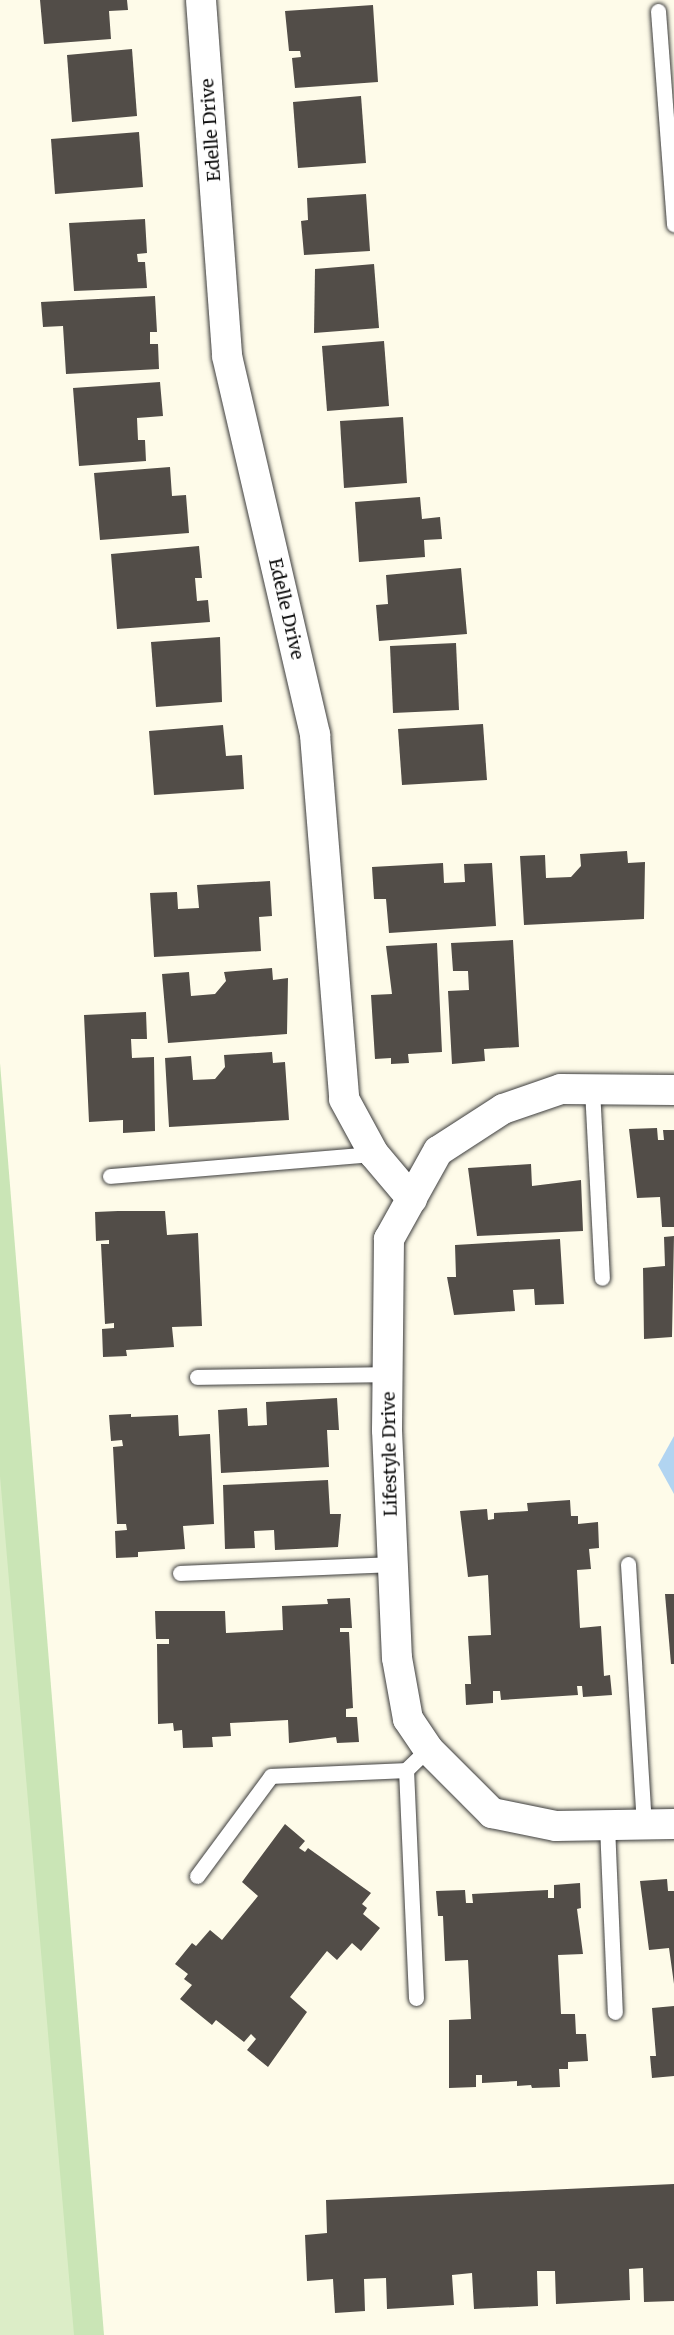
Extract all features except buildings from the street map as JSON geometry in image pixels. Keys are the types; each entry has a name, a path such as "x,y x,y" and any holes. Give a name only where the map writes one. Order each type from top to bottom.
{"street":[{"name":"Edelle Drive","path":"201,0 227,356 315,735 344,1099 374,1154 411,1199"},
{"name":"Lifestyle Drive","path":"607,1825 556,1826 492,1814 428,1749 408,1719 397,1658 393,1564 388,1374 389,1239 438,1151 503,1109 561,1089 674,1090"},
{"path":"607,1825 674,1824"}],"lane":[{"path":"658,11 674,224"},
{"path":"592,1089 602,1278"},
{"path":"110,1176 374,1154"},
{"path":"197,1377 388,1374"},
{"path":"180,1573 393,1564"},
{"path":"628,1564 644,1824"},
{"path":"197,1876 271,1776 406,1770 428,1749"},
{"path":"406,1770 416,1998"},
{"path":"607,1825 615,2012"}],"green space":[{"path":"0,1063 87,2126 104,2335 0,2335"},
{"path":"0,1476 74,2335 0,2335"}],"water":[{"path":"674,1436 674,1494 658,1465"}]}
